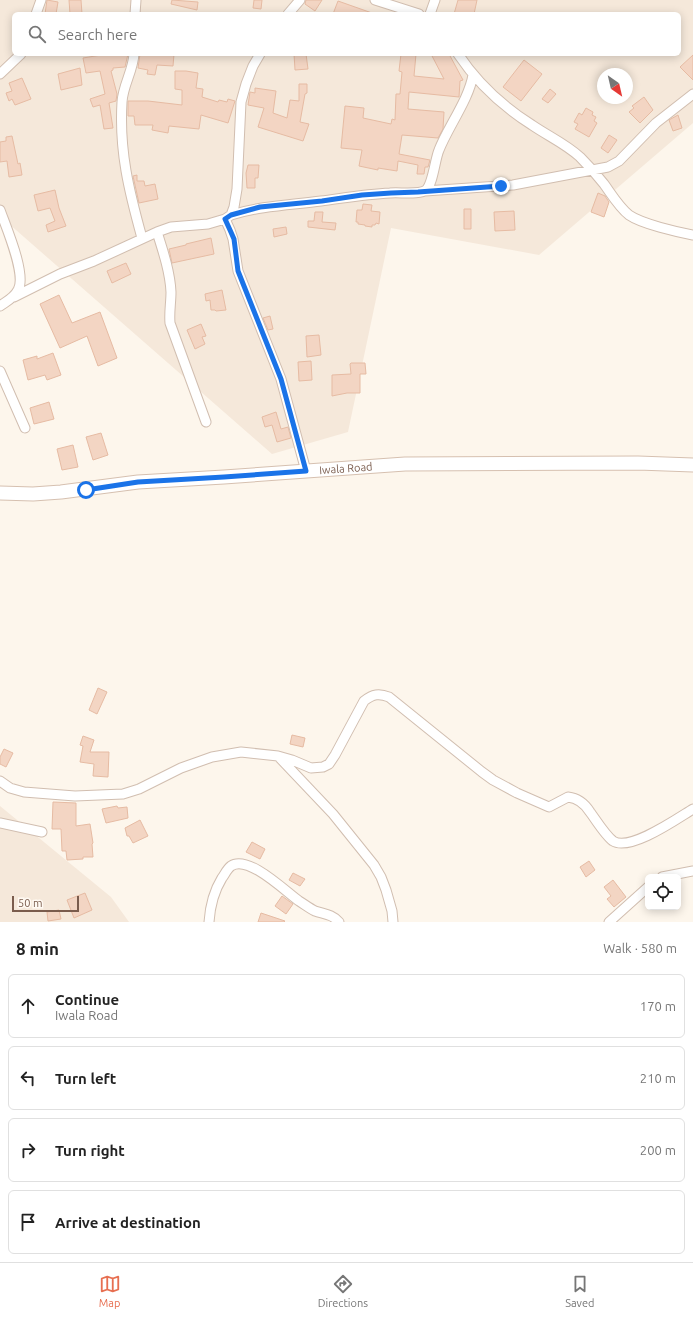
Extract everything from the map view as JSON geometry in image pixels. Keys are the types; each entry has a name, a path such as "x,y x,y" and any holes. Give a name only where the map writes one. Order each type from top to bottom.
{"street":[{"path":"37,12 41,0"},
{"path":"135,12 136,0"},
{"path":"290,12 300,0"},
{"path":"375,0 413,12"},
{"path":"431,12 435,0"},
{"path":"0,74 19,56"},
{"path":"134,56 133,65 126,82 122,102 123,161 131,199 142,238"},
{"path":"259,56 246,84 241,102 237,189 234,207 228,217 230,230 234,239 238,271 281,379 306,471"},
{"path":"459,56 486,90 501,103 523,120 569,148 591,169 629,215 645,222 693,235"},
{"path":"425,191 429,185 438,151 468,90 473,75"},
{"path":"0,306 14,297 60,274 94,261 142,238 171,227 208,224 260,207 322,201 362,195 501,186 608,167 619,161 656,123 693,94"},
{"path":"0,210 20,274 21,285 14,297"},
{"path":"157,232 170,285 170,323 206,422"},
{"path":"0,371 25,428"},
{"name":"Iwala Road","path":"0,493 33,494 138,482 435,463 638,463 693,465"},
{"path":"0,781 10,788 24,792 75,796 123,794 139,789 181,768 212,757 241,752 278,756 311,768 323,767 329,764 344,740 361,706 369,697 376,694 389,698 482,772 517,794 549,807 568,797 583,804 609,837 616,842 632,842 643,838 693,809"},
{"path":"278,756 333,814 374,865 386,890 394,922"},
{"path":"0,823 42,832"},
{"path":"209,922 212,900 219,883 232,866 238,864 246,864 258,870 307,906 316,911 330,915 339,922"},
{"path":"678,874 693,871"},
{"path":"609,922 645,890"}],"shaded area":[{"path":"0,0 693,0 693,123 539,255 391,228 348,432 272,454 0,216"},
{"path":"0,806 111,897 129,922 0,922"}],"building":[{"path":"47,0 58,2 56,12 45,12"},
{"path":"69,0 81,0 82,12 70,12"},
{"path":"172,0 198,2 197,10 171,4"},
{"path":"254,0 262,0 261,9 253,8"},
{"path":"306,0 322,0 315,11 305,4"},
{"path":"458,0 477,0 474,12 455,12"},
{"path":"338,1 369,12 334,12"},
{"path":"693,55 693,80 680,67"},
{"path":"95,56 128,56 125,67 113,68 111,71 117,94 116,101 109,103 113,128 104,129 100,105 93,107 90,99 105,94 100,71 86,73 83,58"},
{"path":"140,56 174,56 173,66 157,65 155,75 147,74 148,70 138,68"},
{"path":"294,56 306,56 308,69 295,70"},
{"path":"401,56 416,56 414,76 444,79 432,56 450,56 463,80 460,81 459,97 409,92 408,109 444,112 443,129 438,138 402,135 399,154 430,160 428,167 425,167 424,174 417,174 418,165 398,161 397,171 378,168 378,170 359,166 362,150 341,148 345,106 364,108 363,118 391,124 392,119 395,120 396,94 400,94 402,72 399,71"},
{"path":"524,60 542,74 521,101 503,87"},
{"path":"80,68 82,85 61,90 58,74"},
{"path":"175,71 198,73 196,88 203,89 202,97 218,102 219,100 227,102 228,99 235,101 228,123 201,115 199,129 169,126 168,133 152,130 153,125 135,125 134,116 128,116 128,101 148,101 182,105 182,90 175,89"},
{"path":"22,78 31,99 15,105 12,99 9,101 6,93 12,91 9,83"},
{"path":"299,84 307,84 307,93 305,94 300,122 309,124 303,141 258,127 264,108 248,105 250,92 255,93 255,88 276,91 273,113 287,118 290,100 299,101"},
{"path":"550,89 556,94 548,103 542,99"},
{"path":"644,97 653,110 640,123 629,112 634,108 632,106"},
{"path":"586,108 593,112 592,115 596,117 594,121 597,123 589,137 575,129 578,124 574,122 579,113 582,115"},
{"path":"678,115 682,128 673,131 669,120"},
{"path":"609,135 617,140 608,153 601,148"},
{"path":"12,136 22,175 9,177 7,161 0,162 0,142 6,141 6,137"},
{"path":"248,165 259,165 258,178 255,178 255,188 247,188 246,173"},
{"path":"137,175 137,181 144,181 145,186 155,184 158,199 139,203 133,176"},
{"path":"55,190 59,208 66,226 48,232 46,225 55,221 50,208 38,211 34,195"},
{"path":"598,193 605,196 609,202 604,217 591,212"},
{"path":"363,204 372,205 371,211 380,212 379,224 376,223 375,225 372,225 372,227 358,224 358,222 356,222 357,210 362,210"},
{"path":"464,209 471,209 471,229 464,229"},
{"path":"514,211 515,230 495,231 494,212"},
{"path":"315,212 323,212 322,222 336,223 335,230 308,227 308,221 314,221"},
{"path":"286,227 287,234 274,237 273,229"},
{"path":"211,238 214,254 172,263 169,249"},
{"path":"126,263 131,274 112,283 107,271"},
{"path":"222,290 226,310 211,310 210,300 206,301 205,294"},
{"path":"59,295 72,323 100,312 117,358 98,366 87,336 60,348 40,304"},
{"path":"270,316 273,329 268,330 263,318"},
{"path":"201,324 206,336 202,337 205,344 195,349 187,330"},
{"path":"319,335 321,355 307,357 306,336"},
{"path":"53,353 61,375 47,380 45,375 28,380 23,360 37,356 37,359"},
{"path":"311,361 312,380 299,381 298,362"},
{"path":"351,363 365,363 366,374 360,374 360,393 347,393 332,396 332,375 351,374"},
{"path":"49,402 54,419 34,424 30,408"},
{"path":"276,412 281,429 288,427 291,438 277,442 272,425 265,427 262,417"},
{"path":"101,433 108,455 93,460 86,437"},
{"path":"73,445 78,467 62,470 57,449"},
{"path":"98,688 107,692 97,714 89,710"},
{"path":"292,735 305,738 303,747 290,744"},
{"path":"83,736 94,740 90,752 109,752 108,777 93,776 94,764 80,762 83,746 80,745"},
{"path":"4,749 13,753 6,767 0,764 0,757"},
{"path":"53,802 76,803 76,826 90,824 93,843 93,857 67,860 66,851 62,851 61,829 52,829"},
{"path":"117,806 118,808 127,807 128,818 106,823 102,809"},
{"path":"140,820 148,836 133,843 129,836 127,836 125,828"},
{"path":"252,842 265,849 260,859 246,852"},
{"path":"589,861 595,870 586,877 580,867"},
{"path":"293,873 305,879 300,886 289,880"},
{"path":"613,880 626,897 614,907 607,899 611,896 604,887"},
{"path":"85,893 92,910 74,918 67,900"},
{"path":"282,896 293,904 286,914 275,906"},
{"path":"59,910 61,919 48,921 47,912"},
{"path":"261,913 285,921 258,922"}],"route":[{"path":"86,490 138,482 306,471 295,436 281,379 238,271 234,239 225,219 231,215 260,207 322,201 362,195 501,186"}]}
